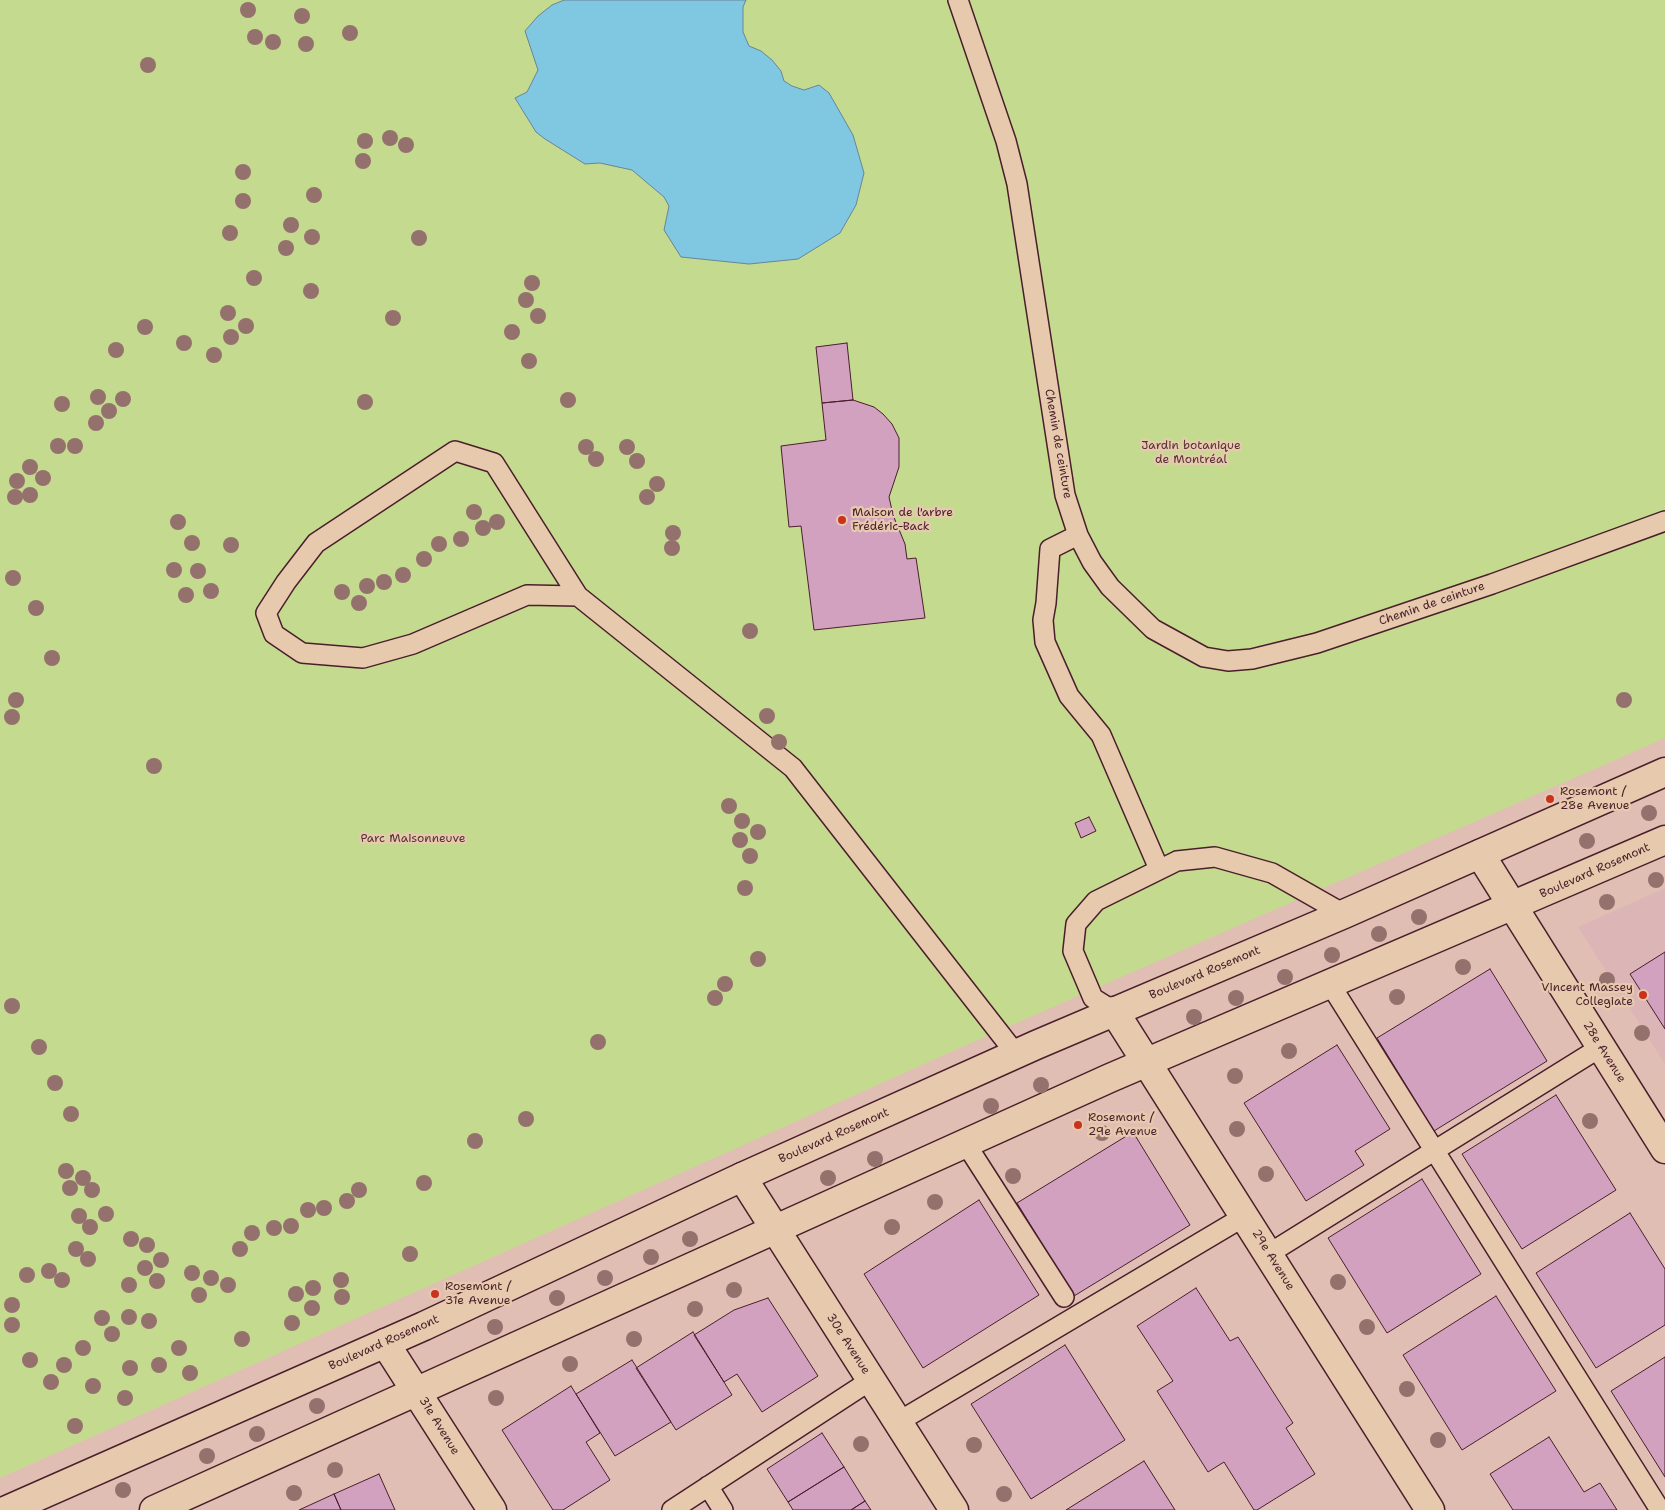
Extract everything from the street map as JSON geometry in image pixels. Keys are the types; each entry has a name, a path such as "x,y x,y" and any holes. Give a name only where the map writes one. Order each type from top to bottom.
{"main road":[{"name":"Boulevard Rosemont","path":"7,1510 385,1343 742,1177 1016,1054 1344,914 1665,772"},
{"name":"Boulevard Rosemont","path":"154,1510 1148,1062 1513,907 1665,840"},
{"name":"28e Avenue","path":"1480,854 1665,1148"},
{"name":"29e Avenue","path":"1114,1011 1246,1216 1430,1510"},
{"name":"30e Avenue","path":"742,1177 954,1510"},
{"name":"31e Avenue","path":"385,1343 492,1510"}],"lane":[{"name":"Chemin de ceinture","path":"958,0 1006,141 1018,184 1065,495 1078,535 1092,562 1110,587 1153,629 1204,658 1252,660 1317,643 1492,584 1665,521"},
{"path":"578,596 527,596 413,644 363,658 302,653 274,634 266,612 316,543 455,451 494,463 578,596 793,768 1016,1054"},
{"path":"1078,535 1050,549 1043,620 1045,642 1069,696 1101,735 1159,869"},
{"path":"1114,1011 1093,998 1073,951 1076,924 1096,902 1177,861 1215,857 1272,873 1344,914"},
{"path":"1330,984 1660,1510"},
{"path":"1270,1254 1601,1047"},
{"path":"966,1144 1064,1297"},
{"path":"898,1422 1246,1216"},
{"path":"672,1510 871,1380"},
{"path":"708,1486 723,1510"}],"shaded area":[{"name":"Vincent Massey Collegiate","path":"1665,888 1665,1064 1578,927"}],"green space":[{"path":"0,0 1665,0 1665,738 962,1047 0,1478"}],"water":[{"path":"564,0 746,0 743,7 743,32 749,46 761,51 772,60 781,71 784,81 792,86 804,90 819,85 829,93 853,135 864,173 856,205 840,233 798,259 749,264 681,257 664,230 669,206 664,197 632,170 600,163 585,164 545,139 536,132 515,98 527,92 538,70 525,31 538,16 552,5"}],"building":[{"path":"847,343 853,400 822,403 816,347"},
{"name":"Maison de l'arbre Frédéric-Back","path":"853,400 874,407 883,414 892,424 899,438 899,467 889,497 893,515 905,544 907,559 916,558 925,618 814,630 801,526 789,527 781,446 826,440 822,403"},
{"path":"1089,817 1096,831 1081,838 1075,823"},
{"name":"Vincent Massey Collegiate","path":"1665,952 1665,1029 1630,974"},
{"path":"1490,969 1547,1061 1434,1131 1377,1038"},
{"path":"1337,1045 1390,1129 1355,1151 1364,1165 1306,1201 1244,1103"},
{"path":"1556,1095 1616,1190 1522,1249 1462,1154"},
{"path":"1133,1132 1190,1225 1074,1296 1017,1203"},
{"path":"1422,1179 1481,1274 1387,1333 1328,1238"},
{"path":"979,1200 1039,1295 923,1368 864,1274"},
{"path":"1630,1213 1665,1269 1665,1325 1596,1368 1536,1273"},
{"path":"1196,1288 1230,1341 1238,1337 1293,1423 1286,1428 1315,1474 1257,1510 1254,1510 1224,1462 1208,1472 1157,1391 1173,1381 1137,1326"},
{"path":"1496,1296 1556,1391 1462,1450 1403,1355"},
{"path":"768,1298 818,1376 762,1412 737,1374 724,1382 694,1335 734,1310"},
{"path":"693,1332 732,1395 676,1430 636,1368"},
{"path":"1065,1345 1125,1440 1031,1499 971,1404"},
{"path":"1665,1357 1665,1477 1611,1391"},
{"path":"632,1360 671,1422 615,1456 576,1394"},
{"path":"571,1386 600,1433 586,1442 610,1480 563,1510 553,1510 502,1430"},
{"path":"822,1433 844,1467 788,1502 767,1469"},
{"path":"1549,1437 1584,1492 1600,1483 1617,1510 1513,1510 1490,1474"},
{"path":"1144,1461 1175,1510 1066,1510"},
{"path":"844,1467 865,1501 851,1510 793,1510 788,1502"},
{"path":"379,1474 395,1510 341,1510 334,1494"},
{"path":"334,1494 341,1510 299,1510"},
{"path":"865,1501 871,1510 851,1510"}],"place":[{"name":"Maison de l'arbre Frédéric-Back","path":"842,520"},
{"name":"Rosemont / 28e Avenue","path":"1550,799"},
{"name":"Vincent Massey Collegiate","path":"1643,995"},
{"name":"Rosemont / 29e Avenue","path":"1078,1125"},
{"name":"Rosemont / 31e Avenue","path":"435,1294"}],"park label":[{"name":"Jardin botanique de Montréal","path":"1191,453"},
{"name":"Parc Maisonneuve","path":"413,839"}]}
